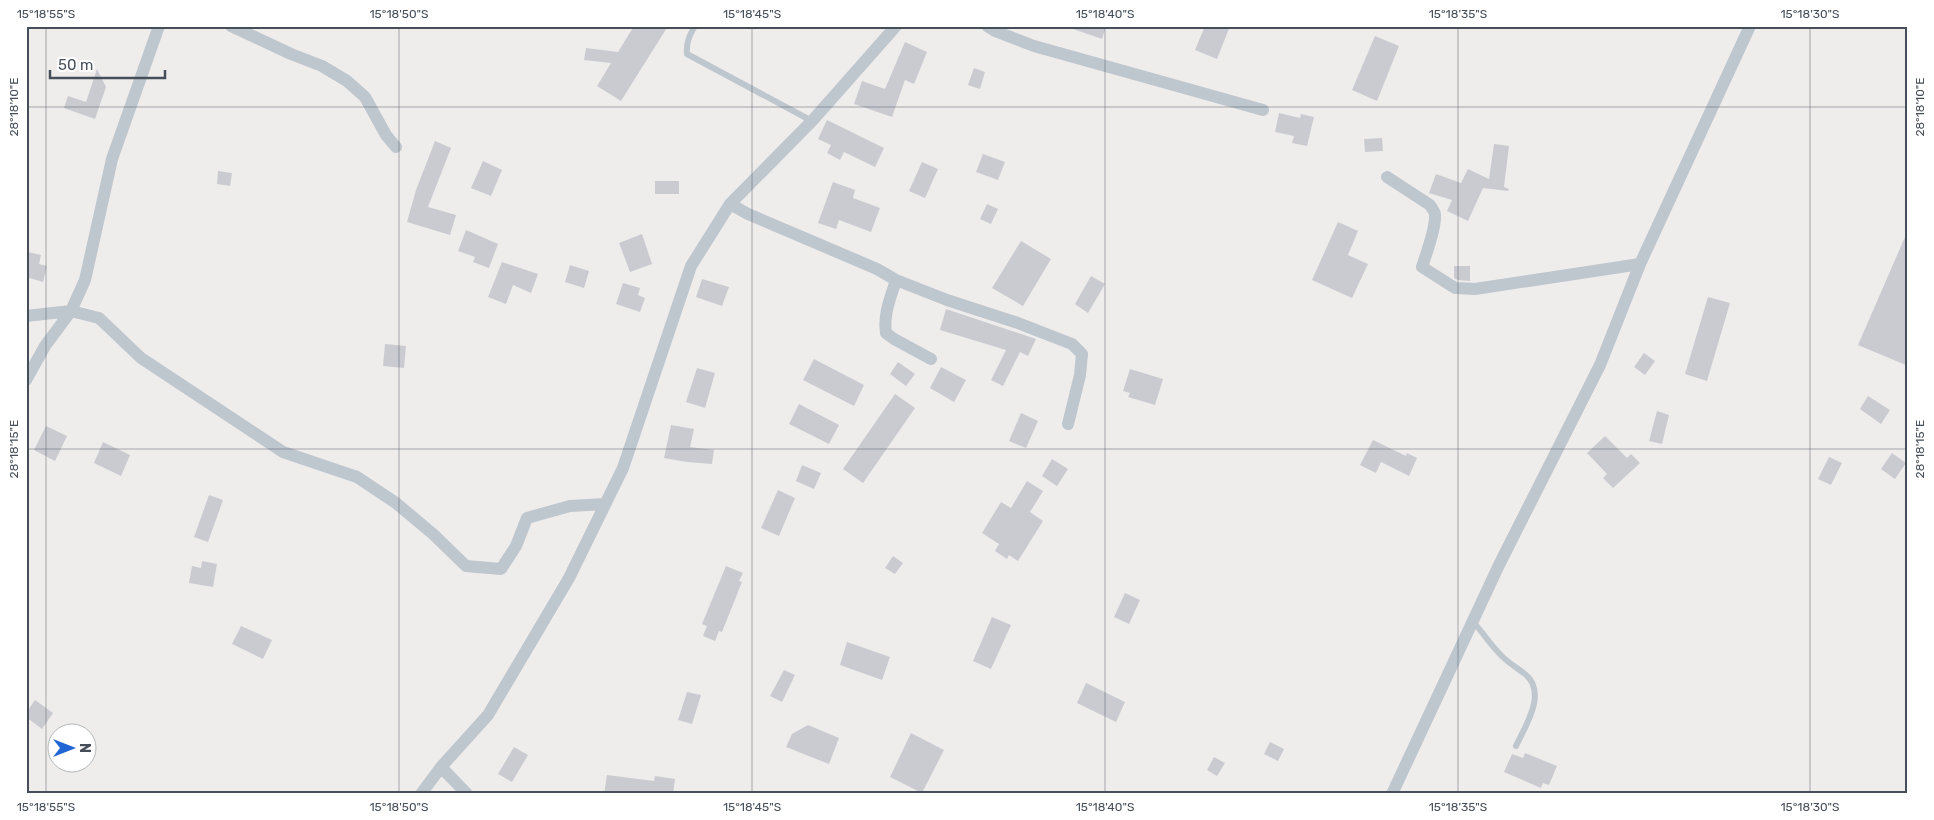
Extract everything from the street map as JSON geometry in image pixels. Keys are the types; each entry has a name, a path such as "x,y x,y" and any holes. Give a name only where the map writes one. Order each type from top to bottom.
{"street":[{"path":"26,380 45,346 71,311 85,280 112,159 159,26"},
{"path":"231,26 322,66 348,81 365,97 386,135 396,147"},
{"path":"421,794 488,715 569,578 623,468 692,266 730,204 812,121 896,26"},
{"path":"987,26 1034,46 1262,110"},
{"path":"1392,794 1499,564 1600,365 1640,264 1750,26"},
{"path":"1387,178 1430,205 1435,215 1431,241 1422,267 1455,288 1475,289 1640,264"},
{"path":"730,204 748,214 877,269 896,280 1072,344 1082,354 1080,375 1068,424"},
{"path":"896,280 884,323 886,333 894,340 931,359"},
{"path":"26,316 71,311 99,318 141,358 283,452 357,477 396,503 433,534 466,566 501,570 516,546 527,518 570,506 605,504"},
{"path":"442,767 468,794"}],"lane":[{"path":"695,26 689,35 686,46 687,54 812,121"},
{"path":"1473,622 1497,652 1528,676 1532,683 1535,693 1534,708 1516,746"}],"building":[{"path":"634,26 668,26 621,101 597,86 611,63 584,60 586,48 618,52"},
{"path":"1070,26 1106,26 1102,39 1070,28"},
{"path":"1205,26 1230,26 1217,59 1195,50"},
{"path":"1375,36 1399,46 1377,101 1352,90"},
{"path":"905,42 927,52 914,84 905,80 892,117 854,104 862,81 885,89"},
{"path":"974,68 985,72 980,89 968,85"},
{"path":"97,69 106,87 95,119 64,108 68,96 86,102"},
{"path":"1279,113 1300,118 1301,114 1314,117 1307,146 1292,143 1294,136 1275,132"},
{"path":"827,120 884,148 875,167 844,152 840,160 827,153 831,145 818,139"},
{"path":"1382,138 1383,151 1365,152 1364,139"},
{"path":"435,141 451,148 428,207 456,215 450,235 407,222 416,190"},
{"path":"1494,144 1509,146 1504,187 1509,189 1508,191 1483,188 1468,221 1447,211 1452,200 1429,193 1436,174 1461,183 1468,169 1489,179"},
{"path":"983,154 1005,162 998,180 976,172"},
{"path":"483,161 502,170 491,196 471,188"},
{"path":"922,162 938,169 925,198 909,191"},
{"path":"218,171 232,173 230,186 217,184"},
{"path":"655,181 679,181 679,194 655,194"},
{"path":"833,182 855,190 853,198 880,208 871,232 839,220 836,229 818,223"},
{"path":"987,204 998,209 991,224 980,219"},
{"path":"1338,222 1358,231 1348,255 1368,264 1352,298 1312,280"},
{"path":"466,230 498,244 489,268 473,262 475,257 458,251"},
{"path":"1908,230 1908,366 1858,345"},
{"path":"642,234 652,264 630,272 619,243"},
{"path":"1021,241 1051,259 1023,306 992,288"},
{"path":"28,252 41,255 39,264 47,266 43,282 26,277"},
{"path":"502,262 538,274 531,293 513,285 506,304 488,297"},
{"path":"570,265 589,271 584,288 565,282"},
{"path":"1454,266 1470,266 1470,281 1454,278"},
{"path":"1091,276 1105,284 1088,313 1075,304"},
{"path":"702,279 729,287 722,306 696,297"},
{"path":"623,283 640,288 638,295 645,298 640,312 616,304"},
{"path":"1708,297 1730,303 1707,381 1685,374"},
{"path":"946,309 1036,339 1028,356 1020,352 1003,386 991,380 1006,350 940,330"},
{"path":"385,344 406,346 404,368 383,366"},
{"path":"1644,353 1655,361 1645,375 1634,367"},
{"path":"814,359 864,385 854,406 803,380"},
{"path":"898,362 915,374 906,386 890,374"},
{"path":"941,367 966,380 954,402 930,388"},
{"path":"697,368 715,373 705,408 686,402"},
{"path":"1130,369 1163,379 1155,405 1128,397 1130,393 1123,391"},
{"path":"895,394 915,408 863,483 843,469"},
{"path":"1868,396 1890,410 1881,424 1860,409"},
{"path":"799,404 839,425 829,444 789,424"},
{"path":"1657,411 1669,415 1662,444 1649,441"},
{"path":"1021,413 1038,421 1026,448 1009,441"},
{"path":"671,425 694,429 690,447 714,450 712,464 664,458"},
{"path":"46,426 67,436 55,461 34,450"},
{"path":"1605,436 1627,458 1631,454 1640,463 1613,488 1603,478 1607,474 1587,453"},
{"path":"1373,440 1406,456 1407,453 1417,458 1409,476 1381,462 1376,473 1360,465"},
{"path":"103,442 130,455 121,476 94,463"},
{"path":"1892,453 1906,463 1895,479 1881,469"},
{"path":"1829,457 1842,463 1831,485 1818,479"},
{"path":"1052,459 1068,469 1057,486 1042,476"},
{"path":"802,465 821,473 814,489 796,481"},
{"path":"1027,481 1043,491 1030,512 1043,521 1018,561 1009,555 1007,559 995,551 999,544 982,533 1001,502 1011,508"},
{"path":"778,490 795,498 779,536 761,528"},
{"path":"209,495 223,500 208,542 194,537"},
{"path":"893,556 903,563 895,574 885,568"},
{"path":"202,561 217,564 213,587 189,583 192,566 201,568"},
{"path":"726,566 743,573 739,581 742,582 722,632 719,631 715,641 703,636 707,626 702,624"},
{"path":"1125,593 1140,600 1129,624 1114,617"},
{"path":"992,617 1011,625 991,669 973,661"},
{"path":"241,626 272,640 263,659 232,644"},
{"path":"847,642 890,657 882,680 840,665"},
{"path":"784,670 795,675 782,702 770,696"},
{"path":"1086,683 1125,702 1116,722 1077,703"},
{"path":"687,692 701,695 692,724 678,720"},
{"path":"35,700 53,713 42,729 26,717 26,713"},
{"path":"808,725 839,738 829,764 786,747 792,734"},
{"path":"911,733 944,750 922,793 890,777"},
{"path":"1270,742 1284,749 1278,761 1264,754"},
{"path":"514,747 528,755 512,782 498,774"},
{"path":"1525,753 1557,766 1549,785 1543,783 1541,788 1504,772 1512,754 1523,758"},
{"path":"1214,757 1225,763 1217,776 1207,770"},
{"path":"607,775 654,781 655,776 675,779 673,794 604,794"}]}
